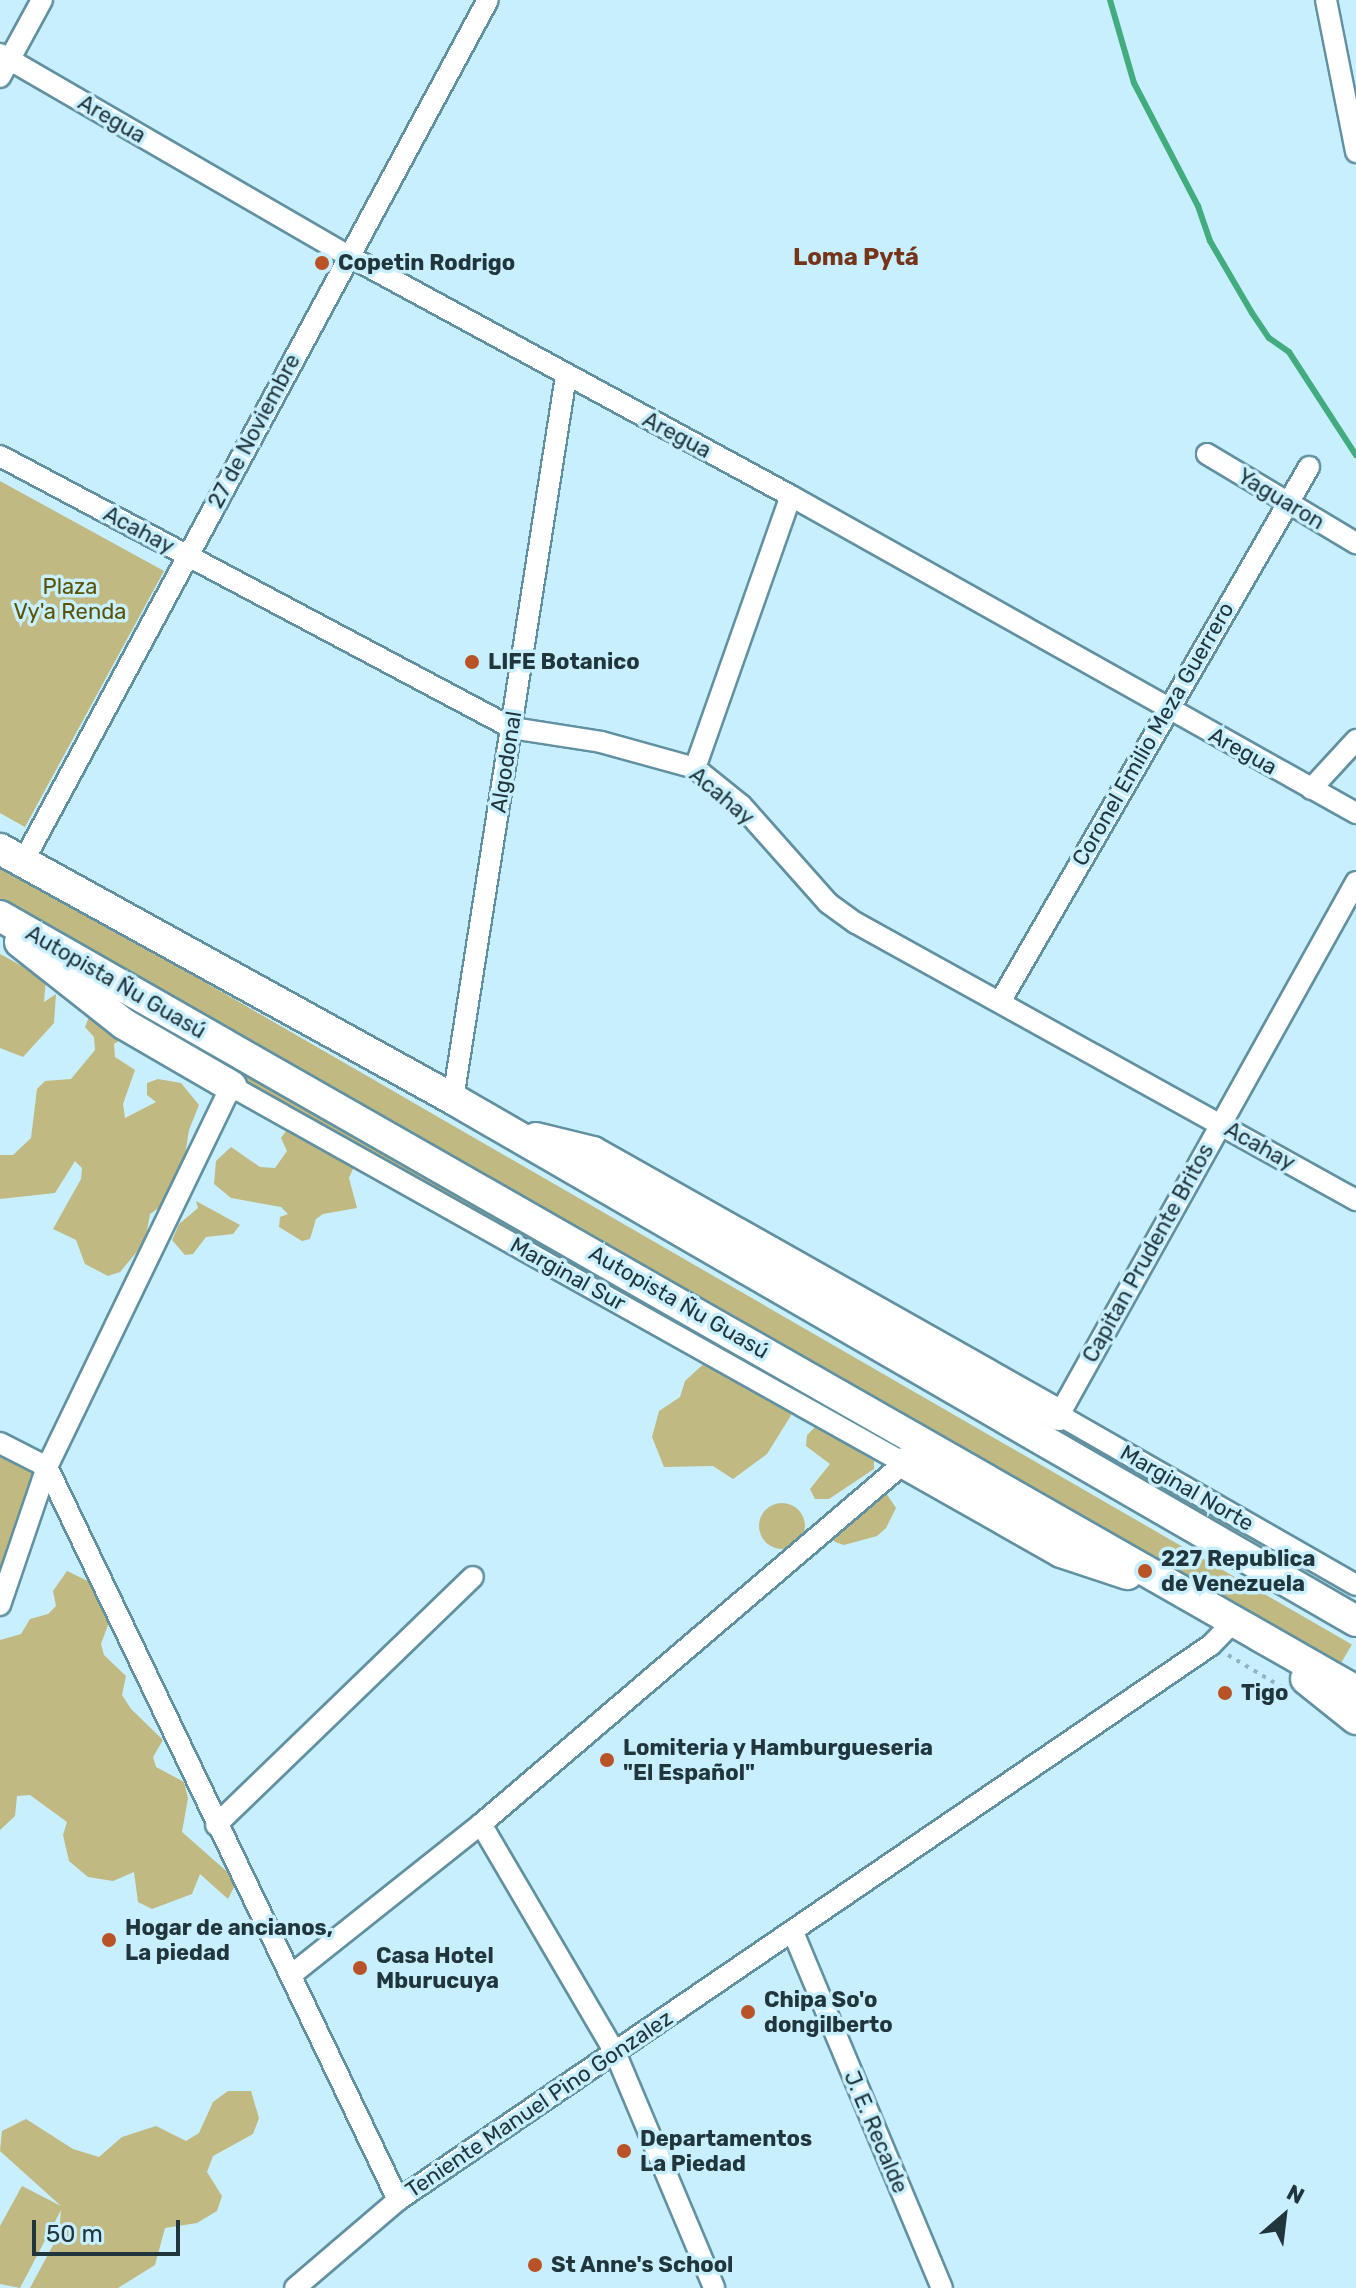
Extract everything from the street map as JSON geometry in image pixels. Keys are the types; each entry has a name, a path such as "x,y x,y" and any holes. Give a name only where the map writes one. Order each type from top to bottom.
{"highway":[{"path":"11,856 453,1099 1356,1621"},
{"name":"Autopista Ñu Guasú","path":"0,916 1356,1691"},
{"path":"0,925 124,1024 231,1086"},
{"path":"505,1130 593,1152 1059,1415"},
{"path":"904,1463 1061,1552 1183,1592"},
{"path":"1142,1498 1356,1606"},
{"path":"1238,1624 1356,1719"}],"street":[{"path":"3,64 42,0"},
{"name":"27 de Noviembre","path":"11,856 187,555 488,0"},
{"path":"1326,0 1356,152"},
{"name":"Aregua","path":"3,64 566,376 791,496 1356,813"},
{"name":"Algodonal","path":"453,1099 566,376"},
{"name":"Yaguaron","path":"1207,454 1356,543"},
{"name":"Acahay","path":"0,456 512,728 601,742 695,768 741,805 828,903 1356,1200"},
{"name":"Coronel Emilio Meza Guerrero","path":"1000,1002 1309,467"},
{"path":"695,768 791,496"},
{"path":"1311,789 1356,740"},
{"name":"Capitan Prudente Britos","path":"1059,1415 1356,882"},
{"path":"0,1605 47,1467 231,1086"},
{"name":"Marginal Sur","path":"231,1086 904,1463"},
{"name":"Marginal Norte","path":"1059,1415 1356,1585"},
{"path":"0,1443 47,1467 398,2200"},
{"path":"291,1975 481,1824 904,1463"},
{"path":"216,1825 473,1577"},
{"name":"Teniente Manuel Pino Gonzalez","path":"295,2288 398,2200 1238,1624"},
{"path":"481,1824 615,2052 714,2288"},
{"name":"J. E. Recalde","path":"793,1932 942,2288"}],"green space":[{"name":"Plaza Vy'a Renda","path":"0,481 164,571 25,827 0,813"},
{"path":"0,864 1352,1644 1331,1681 0,912"},
{"path":"0,954 46,979 44,1002 56,994 54,1023 23,1057 0,1048"},
{"path":"75,974 998,1503 157,1033"},
{"path":"89,1017 128,1035 114,1044 115,1057 135,1070 123,1104 125,1118 156,1102 147,1095 147,1083 158,1079 181,1083 199,1105 189,1130 185,1156 189,1170 172,1199 150,1214 145,1242 120,1272 108,1276 85,1264 76,1240 53,1229 81,1179 82,1168 75,1161 55,1193 0,1199 0,1155 13,1155 31,1138 37,1089 45,1081 71,1079 95,1050 94,1037 85,1027"},
{"path":"291,1124 356,1162 349,1178 357,1208 323,1214 316,1219 310,1239 302,1241 279,1227 280,1217 288,1214 281,1207 231,1198 214,1184 216,1161 231,1147 260,1167 275,1168 287,1151 281,1138"},
{"path":"581,1160 1356,1592 1356,1594 1074,1447"},
{"path":"196,1201 240,1225 233,1234 206,1237 193,1254 185,1255 172,1240 179,1224 198,1208"},
{"path":"710,1358 741,1385 795,1409 767,1454 733,1479 713,1466 664,1467 652,1437 659,1411 680,1397 685,1381"},
{"path":"817,1425 874,1461 874,1469 829,1499 815,1499 810,1489 830,1464 806,1446 807,1435"},
{"path":"0,1447 40,1468 0,1578"},
{"path":"880,1484 896,1508 886,1528 877,1536 844,1545 835,1542 829,1536 858,1509 870,1508"},
{"path":"782,1503 798,1510 805,1526 798,1542 782,1549 766,1542 759,1526 766,1510"},
{"path":"67,1571 94,1584 111,1617 101,1644 104,1655 126,1676 122,1695 131,1709 163,1740 153,1757 156,1767 184,1782 188,1798 182,1832 236,1883 228,1899 200,1874 192,1894 152,1909 138,1902 134,1872 113,1881 88,1877 69,1861 63,1835 67,1822 30,1795 17,1796 15,1816 0,1830 0,1640 21,1634 30,1619 48,1614 56,1606 53,1591"},
{"path":"228,2091 251,2091 259,2118 253,2134 213,2156 207,2172 222,2196 217,2211 197,2223 165,2228 155,2265 118,2288 30,2288 59,2234 61,2210 20,2288 0,2284 0,2226 22,2186 61,2206 0,2151 2,2131 26,2119 73,2149 99,2157 122,2137 156,2126 186,2141 199,2133 213,2102"}],"waterway":[{"path":"1110,0 1134,83 1198,206 1210,241 1269,338 1289,352 1356,455"}],"place":[{"name":"Copetin Rodrigo","path":"322,263"},
{"name":"LIFE Botanico","path":"472,662"},
{"name":"227 Republica de Venezuela","path":"1145,1571"},
{"name":"Tigo","path":"1225,1693"},
{"name":"Lomiteria y Hamburgueseria \"El Español\"","path":"607,1760"},
{"name":"Hogar de ancianos, La piedad","path":"109,1940"},
{"name":"Casa Hotel Mburucuya","path":"360,1968"},
{"name":"Chipa So'o dongilberto","path":"748,2012"},
{"name":"Departamentos La Piedad","path":"624,2151"},
{"name":"St Anne's School","path":"535,2265"}],"district":[{"name":"Loma Pytá","path":"856,258"}]}
